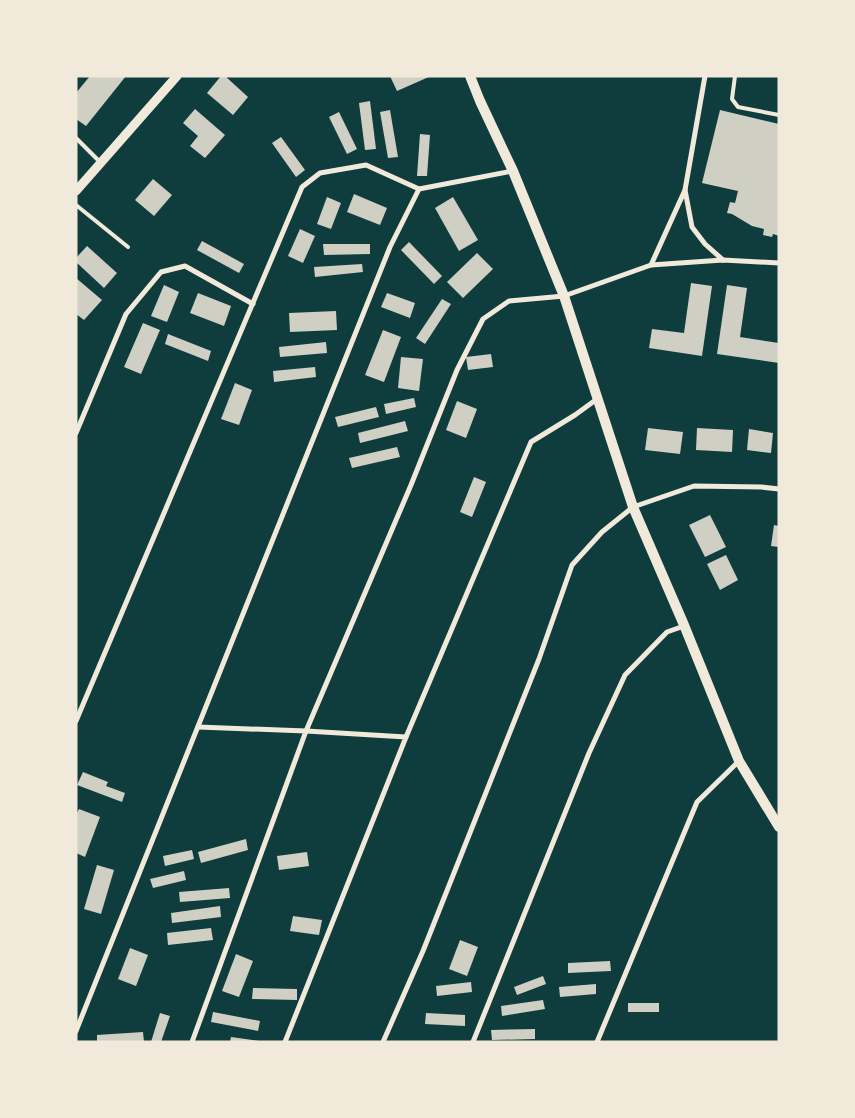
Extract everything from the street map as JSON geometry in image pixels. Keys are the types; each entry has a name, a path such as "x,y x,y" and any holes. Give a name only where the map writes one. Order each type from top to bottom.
{"main road":[{"path":"470,76 564,296 633,507 684,626 738,761 777,820"}],"street":[{"path":"76,191 177,76"},
{"path":"651,265 685,190 705,76"},
{"path":"76,721 302,187 320,173 366,165 419,189 512,171"},
{"path":"76,1031 390,247 419,189"},
{"path":"685,190 692,227 705,244 723,260"},
{"path":"192,1042 306,731 411,485 457,370 483,319 508,301 564,296 651,265 723,260 779,264"},
{"path":"76,433 126,314 161,272 185,266 254,304"},
{"path":"285,1042 406,737 531,442 575,415 597,398"},
{"path":"383,1042 423,951 539,659 572,565 602,532 633,507 694,486 779,489"},
{"path":"472,1042 589,753 625,675 666,632 684,626"},
{"path":"198,727 406,737"},
{"path":"596,1042 698,802 738,761"}],"lane":[{"path":"735,76 732,99 738,107 779,115"},
{"path":"76,138 101,163"},
{"path":"76,205 128,248"}],"building":[{"path":"90,76 126,76 86,126 76,119 76,93"},
{"path":"221,76 225,76 248,97 233,115 207,93"},
{"path":"390,76 431,76 397,91"},
{"path":"370,101 376,149 365,150 359,103"},
{"path":"195,109 225,135 205,158 190,146 198,136 183,123"},
{"path":"390,110 398,157 388,158 380,112"},
{"path":"720,110 779,124 779,236 773,234 772,237 763,235 764,229 752,226 727,213 730,202 735,203 738,191 702,183"},
{"path":"339,112 357,149 347,154 329,117"},
{"path":"420,134 430,135 427,176 417,176"},
{"path":"281,137 305,170 296,177 272,143"},
{"path":"153,179 172,195 154,216 135,200"},
{"path":"354,194 387,208 380,225 347,212"},
{"path":"327,197 341,203 331,229 317,224"},
{"path":"453,197 478,240 459,251 435,208"},
{"path":"300,229 315,236 303,263 288,256"},
{"path":"202,241 244,264 239,273 197,250"},
{"path":"409,242 442,276 434,284 401,250"},
{"path":"323,244 370,244 370,254 324,255"},
{"path":"87,246 117,273 104,288 76,262 76,258"},
{"path":"477,253 493,269 463,298 447,282"},
{"path":"362,264 363,272 315,277 314,267"},
{"path":"76,278 102,300 84,320 76,314"},
{"path":"691,283 712,286 702,356 649,348 652,329 684,333"},
{"path":"164,285 179,292 167,322 151,316"},
{"path":"727,285 747,288 740,337 779,343 779,363 717,354"},
{"path":"198,293 231,306 224,326 190,313"},
{"path":"387,293 415,303 410,318 381,307"},
{"path":"442,299 451,304 425,344 416,338"},
{"path":"336,311 337,330 290,332 289,313"},
{"path":"143,323 160,330 141,374 124,367"},
{"path":"383,330 401,337 384,382 365,375"},
{"path":"168,334 211,351 208,361 165,344"},
{"path":"326,342 327,353 280,357 279,347"},
{"path":"491,354 493,367 468,370 466,357"},
{"path":"401,357 423,359 419,391 398,388"},
{"path":"315,367 316,377 274,382 273,371"},
{"path":"235,383 252,390 239,425 221,419"},
{"path":"414,398 416,407 386,414 384,404"},
{"path":"457,401 477,409 466,438 446,430"},
{"path":"376,407 379,417 338,427 335,417"},
{"path":"405,421 408,431 360,443 358,433"},
{"path":"648,428 683,432 680,454 645,450"},
{"path":"697,428 733,430 732,452 696,450"},
{"path":"749,429 773,433 771,453 747,450"},
{"path":"397,447 400,457 352,468 349,458"},
{"path":"474,477 486,482 472,517 460,512"},
{"path":"710,515 726,547 705,557 689,525"},
{"path":"774,525 779,526 779,547 771,546"},
{"path":"726,555 738,580 720,590 707,564"},
{"path":"83,772 108,782 106,786 125,793 122,802 77,785"},
{"path":"79,809 100,817 85,857 76,853 76,815"},
{"path":"246,839 248,850 201,863 198,852"},
{"path":"192,850 194,859 165,866 163,856"},
{"path":"307,852 309,866 279,870 277,856"},
{"path":"97,865 114,870 101,914 84,909"},
{"path":"184,871 186,880 153,888 150,879"},
{"path":"229,888 230,898 180,902 179,892"},
{"path":"220,906 221,917 172,923 171,913"},
{"path":"293,916 322,920 319,935 290,931"},
{"path":"211,928 213,940 168,945 167,933"},
{"path":"460,940 478,947 467,976 449,969"},
{"path":"130,948 148,955 136,986 118,979"},
{"path":"236,954 253,961 239,997 222,991"},
{"path":"610,961 611,971 568,973 568,963"},
{"path":"543,976 546,984 517,995 514,987"},
{"path":"471,982 472,992 437,996 436,986"},
{"path":"596,984 596,994 560,997 559,987"},
{"path":"253,988 297,989 297,1000 252,999"},
{"path":"543,1000 545,1009 502,1016 501,1006"},
{"path":"628,1003 659,1003 659,1012 628,1012"},
{"path":"213,1012 260,1021 258,1031 211,1022"},
{"path":"160,1013 170,1016 161,1042 151,1042"},
{"path":"426,1013 465,1015 465,1026 425,1024"},
{"path":"535,1029 535,1039 492,1040 491,1030"},
{"path":"143,1032 144,1042 97,1042 97,1035"},
{"path":"231,1037 259,1041 259,1042 230,1042"}]}
